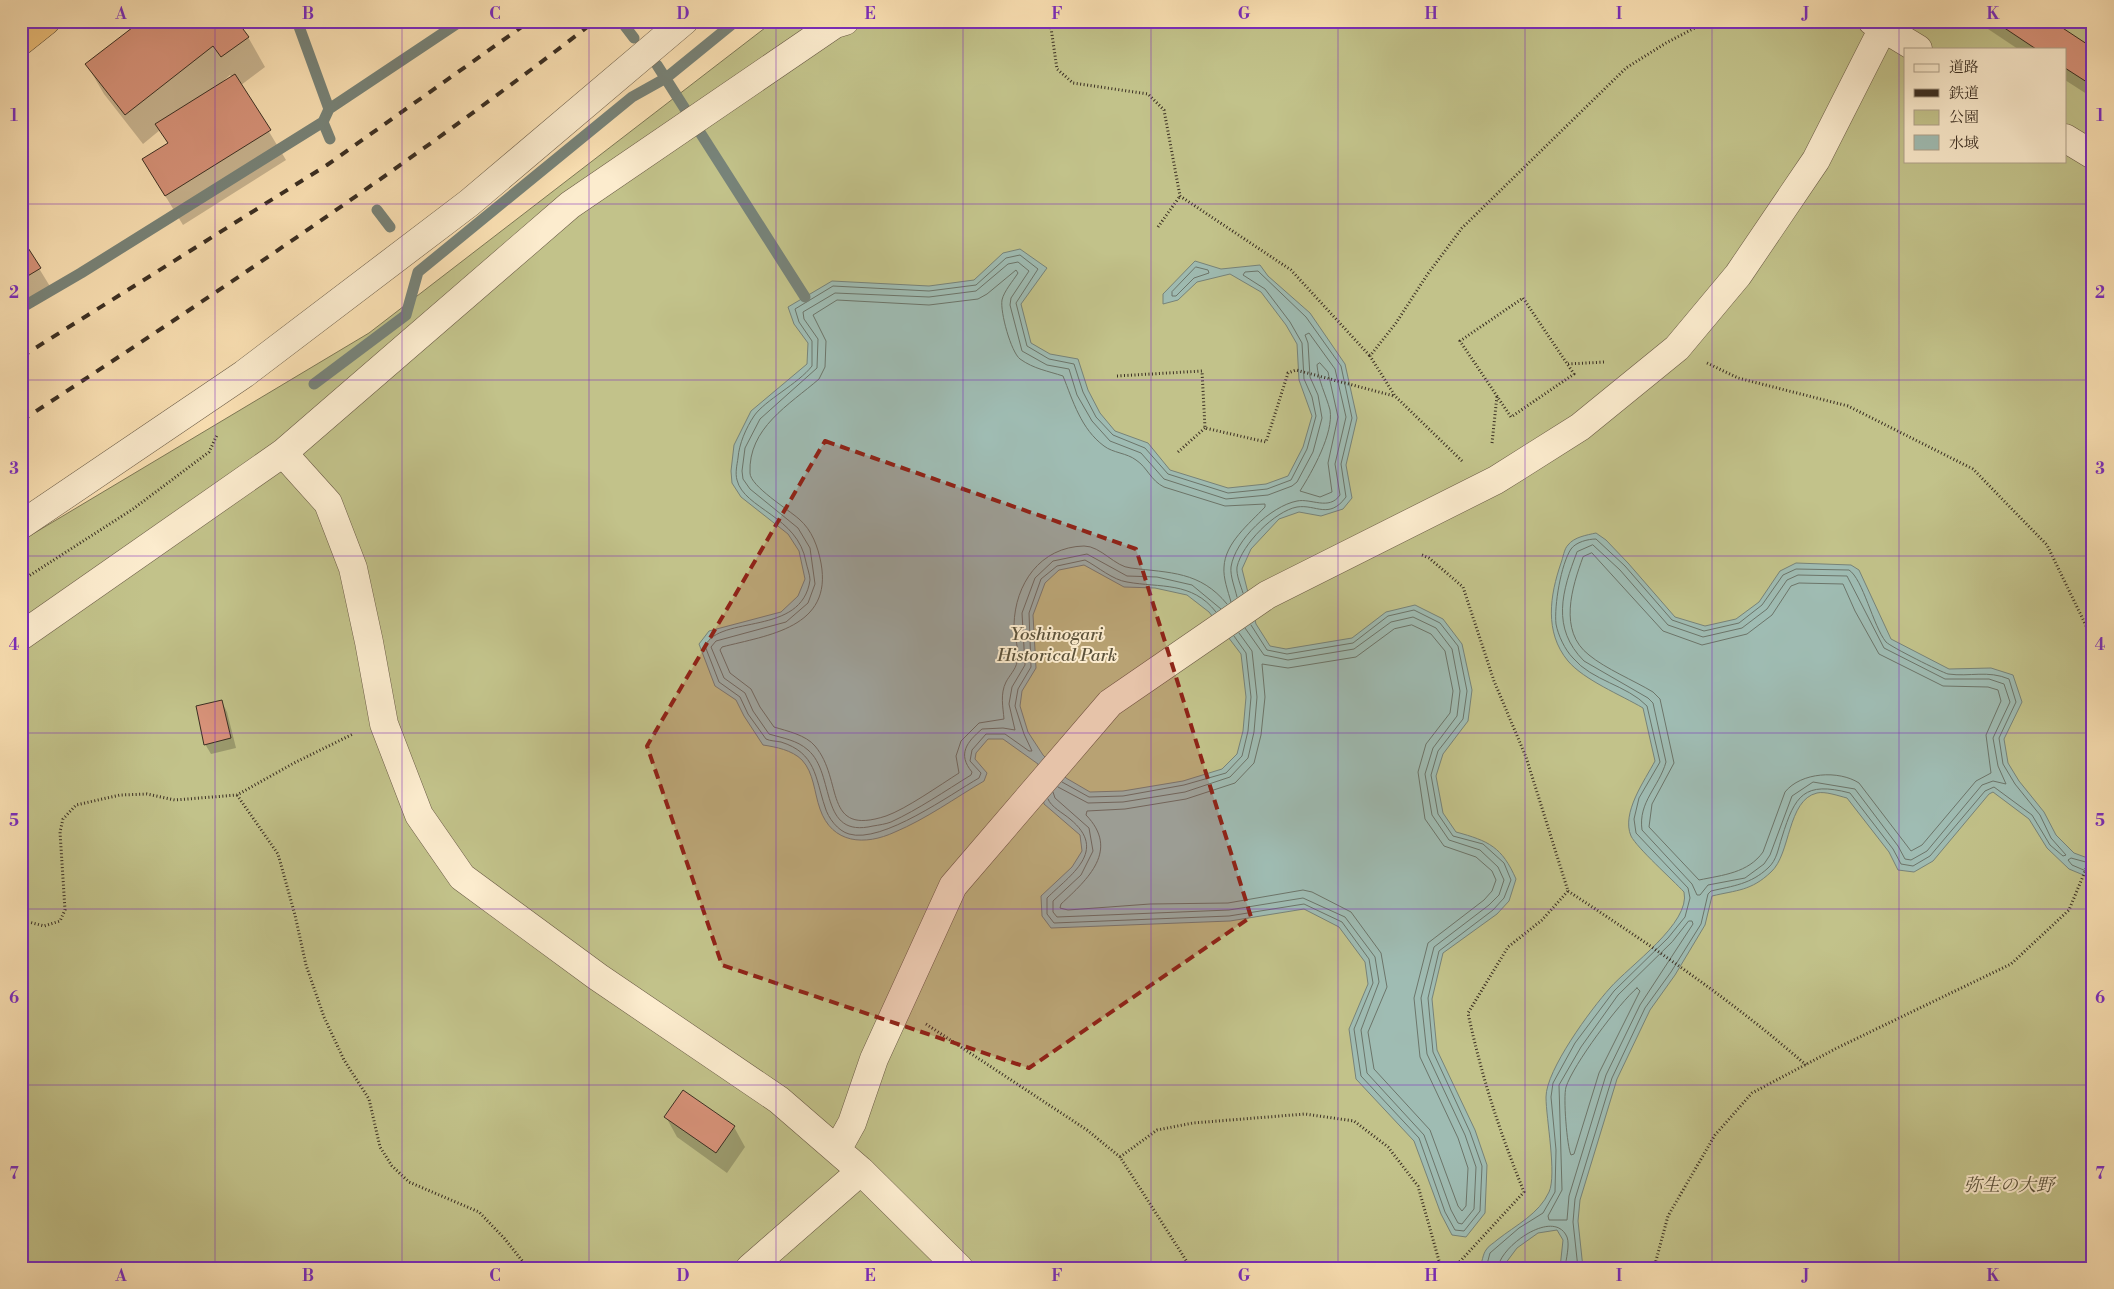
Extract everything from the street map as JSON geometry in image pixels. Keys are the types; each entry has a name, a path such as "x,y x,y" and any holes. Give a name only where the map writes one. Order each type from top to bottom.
{"highway":[{"path":"21,41 46,21"}],"street":[{"path":"21,524 259,362 469,203 684,21"},
{"path":"21,636 283,453 570,205 827,30 845,21"},
{"path":"837,1150 852,1123 874,1059 953,886 1110,703 1267,595 1487,484 1580,427 1677,348 1738,275 1816,160 1878,25 1916,48"},
{"path":"2066,139 2093,155"},
{"path":"283,453 328,503 352,568 369,642 383,720 419,815 462,877 598,977 779,1100 861,1171 959,1268"},
{"path":"750,1268 861,1171"}],"path":[{"path":"1050,21 1057,68 1072,83 1148,94 1164,110 1180,196 1291,270 1370,356 1395,396 1487,484"},
{"path":"1370,356 1462,228 1626,68 1666,43 1708,21"},
{"path":"1158,227 1180,196"},
{"path":"1487,484 1497,396 1460,341 1523,298 1574,374 1511,417 1497,396"},
{"path":"1677,348 1738,378 1848,406 1973,469 2047,545 2093,640"},
{"path":"1205,428 1266,442 1288,373 1296,370 1395,396"},
{"path":"1117,376 1202,371 1205,428"},
{"path":"21,581 133,509 209,452 221,426"},
{"path":"1178,452 1205,428"},
{"path":"1381,537 1429,558 1462,587 1494,681 1526,757 1568,891 1700,981 1764,1028 1806,1065"},
{"path":"21,920 44,926 60,921 65,910 60,832 63,819 76,805 120,795 147,794 175,800 237,795 294,763 383,720"},
{"path":"237,795 278,854 295,915 306,965 324,1017 344,1060 369,1099 380,1147 392,1166 409,1182 479,1212 504,1238 528,1268"},
{"path":"1654,1268 1668,1216 1715,1135 1752,1093 2011,964 2068,910 2093,852"},
{"path":"1454,1268 1524,1192 1496,1123 1480,1071 1468,1013 1508,946 1542,920 1568,891"},
{"path":"899,1007 1088,1130 1120,1157 1191,1268"},
{"path":"1120,1157 1157,1130 1193,1123 1305,1114 1354,1121 1388,1147 1418,1186 1441,1268"}],"highlighted area":[{"path":"825,441 1136,549 1251,917 1029,1068 722,965 647,746"}],"green space":[{"name":"Yoshinogari Historical Park","path":"774,21 2093,21 2093,1268 21,1268 21,541 369,333"}],"water":[{"path":"1020,249 1047,268 1021,304 1031,343 1050,354 1078,359 1088,390 1100,413 1115,431 1148,443 1170,470 1228,488 1266,484 1288,476 1303,447 1312,416 1299,380 1297,344 1286,325 1261,292 1230,274 1197,282 1178,300 1163,304 1163,294 1195,261 1221,269 1260,265 1268,276 1310,313 1345,364 1357,418 1346,465 1352,498 1343,509 1321,516 1299,512 1279,519 1251,549 1242,569 1256,624 1270,646 1286,649 1352,638 1386,612 1415,605 1443,619 1462,644 1472,690 1468,721 1443,754 1436,776 1443,813 1456,832 1486,842 1500,852 1516,879 1509,901 1497,914 1443,953 1432,999 1437,1050 1475,1130 1487,1165 1485,1213 1466,1237 1452,1235 1441,1214 1414,1141 1356,1079 1349,1029 1368,984 1365,962 1339,927 1304,909 1230,921 1051,928 1042,916 1041,896 1072,867 1082,851 1080,835 1044,804 1038,764 1003,739 988,739 976,753 975,759 987,773 984,781 907,827 872,839 851,839 841,835 825,821 809,771 802,760 789,751 763,745 736,700 715,686 699,644 709,631 781,612 798,596 805,579 799,551 788,534 741,497 732,483 731,471 734,445 751,411 807,364 808,343 794,324 788,307 832,281 929,286 974,280 1003,253","holes":["1084,565 1124,587 1155,588 1187,595 1209,612 1241,654 1246,697 1243,731 1237,754 1222,769 1183,781 1123,791 1090,792 1066,778 1043,755 1028,732 1020,706 1022,691 1036,668 1033,615 1045,583 1059,570"]},
{"path":"1596,533 1606,540 1628,563 1675,617 1705,626 1736,619 1759,602 1780,571 1796,563 1851,565 1859,570 1891,639 1949,669 1991,668 2013,675 2022,702 2004,739 2008,763 2019,781 2044,812 2056,835 2074,853 2093,860 2093,879 2069,869 2047,848 2029,819 1993,792 1989,794 1933,861 1914,872 1898,870 1889,852 1847,798 1817,793 1807,798 1795,816 1782,853 1771,872 1750,886 1712,896 1705,925 1675,975 1650,1010 1617,1079 1580,1200 1578,1221 1583,1268 1560,1268 1563,1240 1557,1230 1538,1233 1517,1248 1502,1268 1480,1268 1488,1247 1533,1213 1545,1200 1549,1192 1552,1160 1546,1097 1548,1085 1561,1056 1581,1025 1610,988 1669,930 1684,904 1684,892 1640,848 1631,836 1629,827 1632,807 1640,787 1655,761 1643,708 1593,681 1575,668 1560,650 1552,626 1551,613 1554,588 1566,549 1577,538"}],"building":[{"path":"141,21 237,21 249,37 221,57 213,46 125,115 85,64"},
{"path":"1994,21 2052,21 2093,48 2093,86 2066,69 2066,48 2034,48"},
{"path":"235,74 271,130 165,196 142,159 168,143 155,124"},
{"path":"21,237 41,268 21,280"},
{"path":"222,700 231,738 204,745 196,706"},
{"path":"683,1090 735,1126 716,1153 664,1117"}],"waterway":[{"path":"297,21 329,109 323,122 330,139"},
{"path":"329,109 461,21"},
{"path":"621,21 634,38"},
{"path":"314,384 406,315 418,272 632,97 666,78 736,21"},
{"path":"657,65 805,297"},
{"path":"21,308 81,273 323,122"},
{"path":"377,210 390,227"}],"railway":[{"path":"21,357 327,165 530,21"},
{"path":"21,421 167,325 384,177 595,21"}],"park label":[{"name":"弥生の大野","path":"2009,1185"}]}
